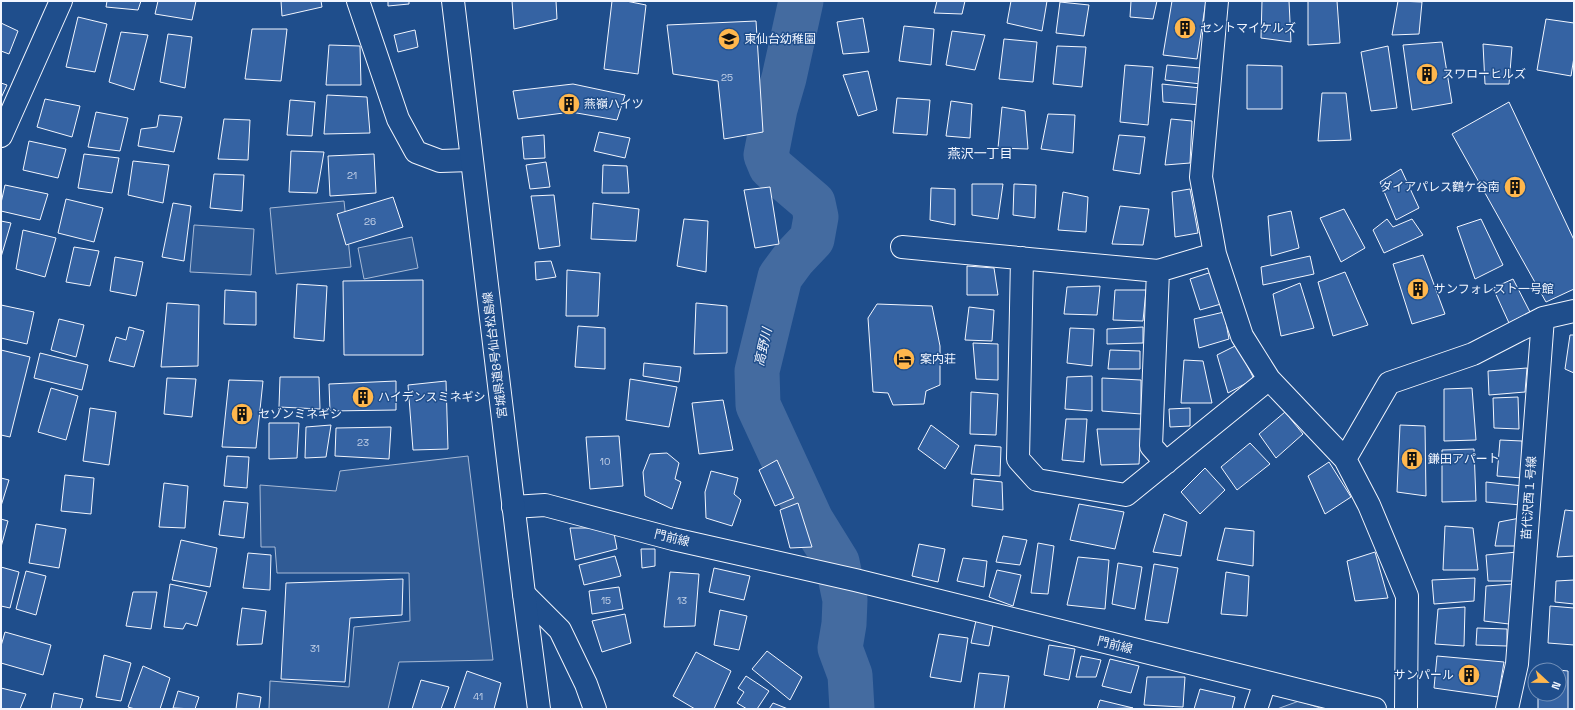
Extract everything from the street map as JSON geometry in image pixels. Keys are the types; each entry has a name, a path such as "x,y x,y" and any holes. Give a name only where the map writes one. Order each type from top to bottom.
{"street":[{"path":"1,136 61,1"},
{"path":"358,1 398,119 416,152 440,161 471,160"},
{"name":"宮城県道8号仙台松島線","path":"453,1 513,507 539,709"},
{"path":"1217,1 1201,177 1216,254 1242,336 1269,379 1345,459 1369,505 1407,596 1406,709"},
{"path":"902,247 1158,271 1216,254"},
{"path":"1022,258 1018,459 1037,480 1126,495 1269,379"},
{"path":"1158,271 1151,446 1166,463"},
{"path":"1345,459 1389,383 1473,354 1543,318 1574,311"},
{"name":"苗代沢西１号線","path":"1507,709 1517,664 1543,318"},
{"name":"門前線","path":"513,507 545,505 673,539 854,580 1375,709"},
{"path":"524,594 560,630 586,684 595,709"},
{"path":"1256,709 1265,682"}],"shaded area":[{"path":"344,201 351,267 276,274 270,208"},
{"path":"194,225 254,229 251,275 190,272"},
{"path":"412,237 418,268 364,279 358,248"},
{"path":"468,456 493,660 399,662 388,709 269,709 270,681 349,687 354,627 410,621 409,573 277,573 275,547 261,547 260,485 336,491 340,471"},
{"path":"1299,701 1323,709 1277,709"}],"building":[{"path":"107,1 141,1 138,10 106,7"},
{"path":"158,1 196,1 192,20 155,14"},
{"path":"281,1 321,1 322,7 282,16"},
{"path":"388,1 409,1 409,4 388,6"},
{"path":"512,1 556,1 557,19 514,29"},
{"path":"612,1 626,1 646,5 638,74 604,69"},
{"path":"937,1 965,1 962,14 934,13"},
{"path":"1011,1 1047,1 1042,31 1007,23"},
{"path":"1131,1 1157,1 1153,19 1130,17"},
{"name":"セントマイケルズ","path":"1172,1 1206,1 1197,59 1163,55"},
{"path":"1262,1 1289,1 1291,42 1261,38"},
{"path":"1308,1 1337,1 1340,43 1308,45"},
{"path":"1398,1 1422,2 1419,34 1392,35"},
{"path":"1060,2 1089,5 1084,36 1056,33"},
{"path":"78,17 107,24 95,72 66,67"},
{"path":"863,18 869,52 843,54 837,22"},
{"path":"1546,19 1574,23 1574,57 1571,76 1537,70"},
{"name":"東仙台幼稚園","path":"756,21 763,132 724,139 718,81 673,74 667,25"},
{"path":"1,23 18,31 9,54 1,51"},
{"path":"904,26 934,29 931,65 899,61"},
{"path":"252,29 287,29 281,81 245,79"},
{"path":"415,30 418,47 398,52 394,35"},
{"path":"952,31 985,35 975,70 946,65"},
{"path":"121,32 148,35 134,90 109,82"},
{"path":"168,34 192,37 185,88 160,82"},
{"path":"1004,39 1037,42 1033,82 999,79"},
{"name":"スワローヒルズ","path":"1442,42 1452,103 1412,110 1403,45"},
{"path":"1483,44 1512,47 1509,84 1485,84"},
{"path":"329,45 360,46 361,85 326,85"},
{"path":"1057,46 1086,47 1082,87 1053,84"},
{"path":"1388,46 1397,108 1371,111 1361,52"},
{"path":"1125,65 1153,67 1148,125 1120,122"},
{"path":"1167,65 1201,68 1201,84 1165,80"},
{"path":"1247,65 1282,66 1282,109 1247,109"},
{"path":"868,71 877,110 858,116 843,75"},
{"path":"1,83 7,85 1,98"},
{"name":"燕嶺ハイツ","path":"573,84 625,95 617,120 571,112 518,119 513,91"},
{"path":"1162,84 1201,88 1202,105 1163,102"},
{"path":"1322,93 1346,93 1351,140 1318,141"},
{"path":"327,95 367,97 370,133 324,134"},
{"path":"897,98 930,100 927,135 893,133"},
{"path":"45,99 80,106 72,137 37,127"},
{"path":"290,100 315,102 312,136 287,135"},
{"path":"951,101 972,104 970,138 946,136"},
{"name":"ダイアパレス鶴ケ谷南","path":"1509,102 1574,240 1574,289 1546,302 1452,134"},
{"path":"1002,107 1025,111 1028,149 998,148"},
{"path":"96,112 128,118 120,151 88,147"},
{"path":"1048,114 1075,115 1073,153 1041,149"},
{"path":"159,115 182,117 174,152 138,146 141,129 157,127"},
{"path":"224,119 250,120 248,160 218,159"},
{"path":"1171,119 1192,121 1190,163 1165,165"},
{"path":"599,132 630,138 625,158 594,151"},
{"path":"544,135 545,158 524,159 522,137"},
{"path":"1119,135 1145,137 1140,174 1113,170"},
{"path":"29,141 66,149 58,178 23,170"},
{"path":"291,151 324,152 317,193 289,192"},
{"path":"84,154 119,158 112,193 78,188"},
{"path":"374,154 376,193 330,196 328,156"},
{"path":"133,161 169,165 163,203 128,195"},
{"path":"546,162 550,187 530,189 526,165"},
{"path":"603,165 627,166 629,193 602,193"},
{"path":"1401,169 1419,208 1396,220 1380,182"},
{"path":"214,174 244,175 242,211 210,208"},
{"path":"972,184 1003,184 998,219 972,215"},
{"path":"1014,184 1036,185 1035,218 1013,215"},
{"path":"5,185 48,194 40,220 1,211 1,203"},
{"path":"770,187 779,244 755,248 744,190"},
{"path":"931,188 955,189 955,225 930,220"},
{"path":"1190,189 1198,233 1175,237 1172,192"},
{"path":"1063,192 1088,197 1086,232 1058,230"},
{"path":"554,195 560,246 539,249 531,196"},
{"path":"393,197 403,227 346,245 337,214"},
{"path":"66,199 103,208 94,242 58,233"},
{"path":"173,203 191,206 184,261 162,257"},
{"path":"593,203 639,209 636,241 591,239"},
{"path":"1120,206 1149,209 1143,245 1112,244"},
{"path":"1344,209 1365,248 1341,262 1320,218"},
{"path":"1291,211 1299,248 1271,256 1268,216"},
{"path":"684,219 708,221 706,272 677,266"},
{"path":"1387,219 1393,227 1412,219 1423,235 1384,253 1373,230"},
{"path":"1481,219 1503,265 1475,279 1457,227"},
{"path":"1,221 11,223 1,257"},
{"path":"23,230 56,238 45,277 16,269"},
{"path":"74,247 99,251 90,286 66,282"},
{"name":"サンフォレスト一号館","path":"1423,255 1445,314 1412,324 1393,264"},
{"path":"1310,256 1314,274 1263,285 1261,267"},
{"path":"115,257 143,262 136,296 110,291"},
{"path":"551,261 556,277 536,280 535,262"},
{"path":"967,266 994,268 998,295 967,295"},
{"path":"567,270 600,273 598,316 566,316"},
{"path":"1212,272 1221,304 1200,310 1190,279"},
{"path":"1345,272 1368,325 1333,336 1318,282"},
{"path":"1513,279 1530,312 1509,323 1493,288"},
{"path":"423,280 423,355 344,355 343,281"},
{"path":"1300,283 1314,328 1281,336 1273,294"},
{"path":"297,284 327,286 324,341 294,338"},
{"path":"1100,286 1097,315 1064,314 1067,287"},
{"path":"225,290 256,292 256,325 224,324"},
{"path":"1115,290 1146,290 1143,321 1113,320"},
{"path":"167,303 199,305 198,366 161,367"},
{"path":"696,303 727,306 727,353 694,354"},
{"path":"877,304 932,306 940,346 940,385 926,391 924,404 893,405 888,393 873,392 868,318"},
{"path":"1,305 34,312 27,344 1,338"},
{"path":"969,307 994,310 992,341 965,340"},
{"path":"1224,312 1229,339 1199,348 1194,319"},
{"path":"59,319 84,325 76,357 51,350"},
{"path":"578,326 605,328 605,369 575,367"},
{"path":"129,327 144,331 134,367 109,361 116,337 126,340"},
{"path":"1143,327 1143,343 1107,344 1107,329"},
{"path":"1070,328 1094,329 1092,366 1067,363"},
{"path":"1570,335 1574,335 1574,373 1565,369"},
{"path":"973,343 998,344 998,380 976,379"},
{"path":"1237,345 1254,379 1228,393 1217,355"},
{"path":"1,350 30,357 10,437 1,435"},
{"path":"1110,350 1140,351 1140,369 1108,369"},
{"path":"40,353 88,365 82,390 34,378"},
{"path":"1184,360 1203,361 1212,403 1181,403"},
{"path":"644,363 681,367 679,382 643,376"},
{"path":"1527,368 1525,392 1489,395 1488,371"},
{"path":"1092,376 1092,411 1065,409 1067,377"},
{"path":"280,377 319,377 320,409 279,407"},
{"path":"167,378 196,379 192,417 164,414"},
{"path":"1102,378 1141,380 1141,414 1102,411"},
{"path":"630,379 677,387 669,427 626,420"},
{"name":"セゾンミネギシ","path":"229,380 263,381 256,448 222,447"},
{"name":"ハイデンスミネギシ","path":"396,381 396,410 330,411 329,384"},
{"path":"446,381 448,449 413,450 408,385"},
{"path":"51,388 78,396 66,440 38,432"},
{"path":"1472,388 1476,440 1444,441 1444,389"},
{"path":"971,392 998,394 996,435 970,434"},
{"path":"1518,397 1519,429 1494,428 1493,398"},
{"path":"723,400 733,450 699,454 692,403"},
{"path":"90,408 116,412 109,465 83,461"},
{"path":"1190,408 1190,426 1170,427 1169,409"},
{"path":"1285,412 1303,434 1276,458 1259,434"},
{"path":"1066,419 1087,419 1084,462 1062,460"},
{"path":"269,423 299,423 297,458 269,459"},
{"path":"331,425 326,457 305,458 306,427"},
{"path":"931,425 959,446 945,469 918,449"},
{"name":"鎌田アパート","path":"1400,425 1425,426 1426,496 1397,492"},
{"path":"391,427 389,459 335,456 336,428"},
{"path":"1097,429 1141,429 1139,464 1101,465"},
{"path":"619,436 623,486 590,489 586,437"},
{"path":"1500,440 1522,441 1522,478 1497,476"},
{"path":"1250,443 1270,464 1237,490 1221,467"},
{"path":"975,445 1001,447 1000,476 971,474"},
{"path":"1474,449 1476,501 1442,502 1442,450"},
{"path":"667,453 679,463 675,479 681,482 672,509 645,496 643,472 650,454"},
{"path":"227,456 249,457 247,488 224,486"},
{"path":"777,460 794,498 775,506 759,470"},
{"path":"1329,462 1351,497 1325,514 1308,476"},
{"path":"1205,468 1225,490 1200,514 1181,492"},
{"path":"711,471 738,478 734,494 741,500 732,526 706,518 705,492"},
{"path":"65,475 94,478 91,514 61,511"},
{"path":"1,478 9,480 1,506"},
{"path":"974,479 1002,482 1003,510 972,506"},
{"path":"1486,482 1523,486 1521,505 1486,502"},
{"path":"164,483 188,486 185,528 159,527"},
{"path":"224,501 248,503 244,538 219,535"},
{"path":"798,503 812,547 790,548 780,510"},
{"path":"1079,504 1124,512 1115,549 1070,540"},
{"path":"1565,510 1574,511 1574,556 1557,557"},
{"path":"1164,514 1187,522 1181,556 1153,552"},
{"path":"1520,518 1520,546 1495,546 1499,522"},
{"path":"1,519 8,521 1,547"},
{"path":"36,524 66,529 59,568 29,563"},
{"path":"1445,526 1473,528 1478,570 1443,570"},
{"path":"570,528 613,528 617,549 575,560"},
{"path":"1225,528 1254,531 1253,566 1217,560"},
{"path":"1003,536 1027,540 1020,565 996,562"},
{"path":"181,540 217,548 210,587 172,580"},
{"path":"1038,543 1054,546 1048,594 1031,593"},
{"path":"919,544 945,549 938,582 912,576"},
{"path":"641,549 655,549 655,566 642,568"},
{"path":"1375,552 1388,598 1355,601 1347,561"},
{"path":"1517,552 1516,581 1488,581 1486,555"},
{"path":"248,553 271,555 270,590 243,588"},
{"path":"615,556 621,576 584,585 579,565"},
{"path":"1078,557 1109,560 1105,609 1067,605"},
{"path":"963,558 987,561 984,587 957,581"},
{"path":"1118,563 1142,567 1135,609 1112,604"},
{"path":"1154,564 1178,568 1168,623 1145,620"},
{"path":"1,567 19,572 10,608 1,606"},
{"path":"714,568 750,576 744,600 709,592"},
{"path":"997,570 1021,575 1013,606 989,597"},
{"path":"26,571 46,576 36,615 16,609"},
{"path":"670,572 699,574 695,626 664,627"},
{"path":"1226,572 1249,576 1247,616 1221,614"},
{"path":"1475,578 1474,601 1434,604 1432,580"},
{"path":"403,579 402,615 350,618 345,682 281,679 286,583"},
{"path":"1574,580 1574,604 1555,602 1556,581"},
{"path":"170,584 207,592 197,626 186,623 183,629 164,627"},
{"path":"1513,584 1509,624 1484,621 1486,586"},
{"path":"619,587 623,609 592,614 589,591"},
{"path":"133,592 157,592 151,629 126,626"},
{"path":"1550,606 1574,608 1574,645 1548,643"},
{"path":"1465,607 1464,646 1435,644 1438,609"},
{"path":"242,608 266,611 262,644 237,645"},
{"path":"720,610 747,616 739,650 714,645"},
{"path":"625,614 631,643 602,652 592,621"},
{"path":"977,616 994,620 989,646 971,643"},
{"path":"1477,628 1507,629 1507,646 1476,645"},
{"path":"5,632 51,645 43,675 1,663 1,646"},
{"path":"939,634 968,638 961,682 930,677"},
{"path":"1049,645 1075,649 1069,680 1044,675"},
{"path":"767,651 802,677 790,700 752,669"},
{"path":"696,652 731,671 714,709 695,709 673,696"},
{"path":"104,655 131,663 121,701 96,697"},
{"path":"1081,656 1101,660 1096,677 1076,677"},
{"name":"サンパール","path":"1437,656 1504,662 1498,697 1434,688"},
{"path":"1110,659 1139,666 1131,693 1102,686"},
{"path":"143,666 170,678 160,709 135,709 128,707"},
{"path":"467,671 501,683 494,709 454,709"},
{"path":"1568,671 1568,709 1538,709 1538,702 1567,702"},
{"path":"979,673 1009,676 1004,709 974,709"},
{"path":"746,676 769,691 757,709 747,709 737,703 744,692 738,688"},
{"path":"1147,677 1185,677 1183,707 1144,705"},
{"path":"421,680 449,687 441,709 412,709"},
{"path":"1,688 26,694 20,709 1,709"},
{"path":"1200,689 1235,697 1232,709 1194,709"},
{"path":"178,691 199,697 195,709 173,708"},
{"path":"54,693 83,699 80,709 51,709"},
{"path":"238,693 261,697 259,709 236,709"},
{"path":"1100,700 1133,708 1097,709"},
{"path":"773,703 788,709 769,709"}],"waterway":[{"name":"高野川","path":"801,1 784,78 775,109 766,155 771,167 813,203 816,217 812,239 794,258 780,277 757,371 758,405 811,520 837,562 845,600 844,624 840,648 850,675 852,709"}],"place":[{"name":"セントマイケルズ","path":"1185,28"},
{"name":"東仙台幼稚園","path":"729,39"},
{"name":"スワローヒルズ","path":"1427,74"},
{"name":"燕嶺ハイツ","path":"569,104"},
{"name":"ダイアパレス鶴ケ谷南","path":"1515,187"},
{"name":"サンフォレスト一号館","path":"1418,289"},
{"name":"案内荘","path":"904,359"},
{"name":"ハイデンスミネギシ","path":"363,397"},
{"name":"セゾンミネギシ","path":"242,414"},
{"name":"鎌田アパート","path":"1412,459"},
{"name":"サンパール","path":"1469,675"}],"district":[{"name":"燕沢一丁目","path":"980,153"}]}
